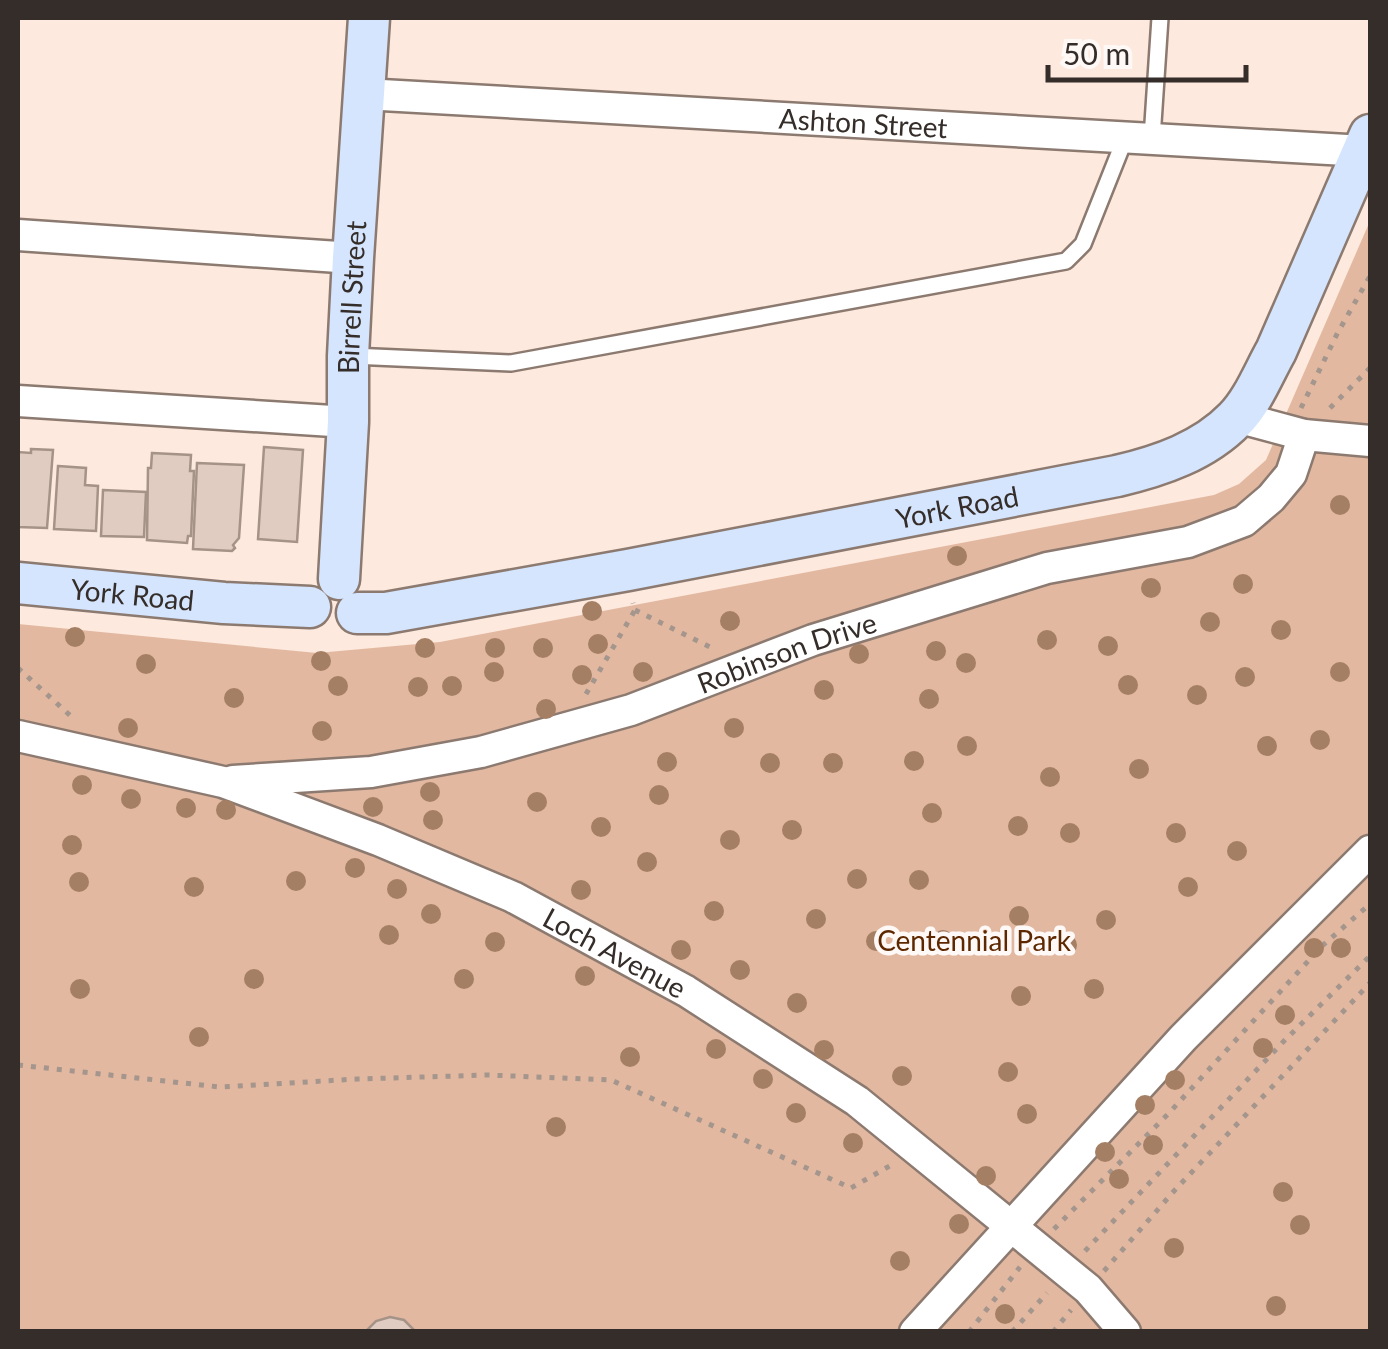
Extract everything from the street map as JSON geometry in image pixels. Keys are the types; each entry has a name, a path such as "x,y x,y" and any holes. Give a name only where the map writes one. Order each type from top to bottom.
{"main road":[{"name":"Birrell Street","path":"348,596 348,356 368,18"},
{"name":"York Road","path":"18,583 224,603 310,607 317,621 331,628 347,625 348,596 386,614 1148,469 1206,443 1237,417 1276,351 1367,143"}],"street":[{"name":"Ashton Street","path":"364,94 1139,137 1367,143"},
{"path":"18,235 353,258"},
{"path":"18,401 348,422"},
{"path":"1237,417 1304,435 1370,442"},
{"name":"Robinson Drive","path":"223,782 370,772 481,752 631,710 813,640 1046,568 1188,542 1244,521 1272,498 1291,474 1304,435"},
{"name":"Loch Avenue","path":"18,736 223,782 513,896 686,991 857,1102 1077,1280 1125,1332"},
{"path":"915,1332 1183,1038 1370,851"}],"lane":[{"path":"348,356 511,363 1066,260 1083,244 1139,137 1160,18"}],"path":[{"path":"1304,435 1299,412 1370,276"},
{"path":"1304,435 1370,368"},
{"path":"566,728 634,608 748,665"},
{"path":"18,668 75,720 95,754"},
{"path":"969,1332 1037,1246 1169,1113 1322,946 1370,904"},
{"path":"1052,1332 1077,1280 1183,1146 1370,956"},
{"path":"1012,1332 1077,1280 1174,1191 1370,984"},
{"path":"18,1065 220,1087 488,1075 611,1080 851,1188 918,1150"}],"green space":[{"name":"Centennial Park","path":"1370,221 1370,1331 18,1331 18,624 317,653 440,642 1214,495 1239,484 1266,460"}],"building":[{"path":"264,447 303,450 297,542 258,539"},
{"path":"31,449 53,450 47,528 18,527 18,452 31,453"},
{"path":"152,453 191,455 190,471 194,471 191,536 187,543 147,540 148,468"},
{"path":"197,463 244,465 239,538 232,551 193,549"},
{"path":"58,466 86,468 85,485 98,486 96,531 54,529"},
{"path":"103,490 146,492 144,537 101,536"},
{"path":"390,1317 404,1320 416,1332 365,1332 376,1321"}]}
